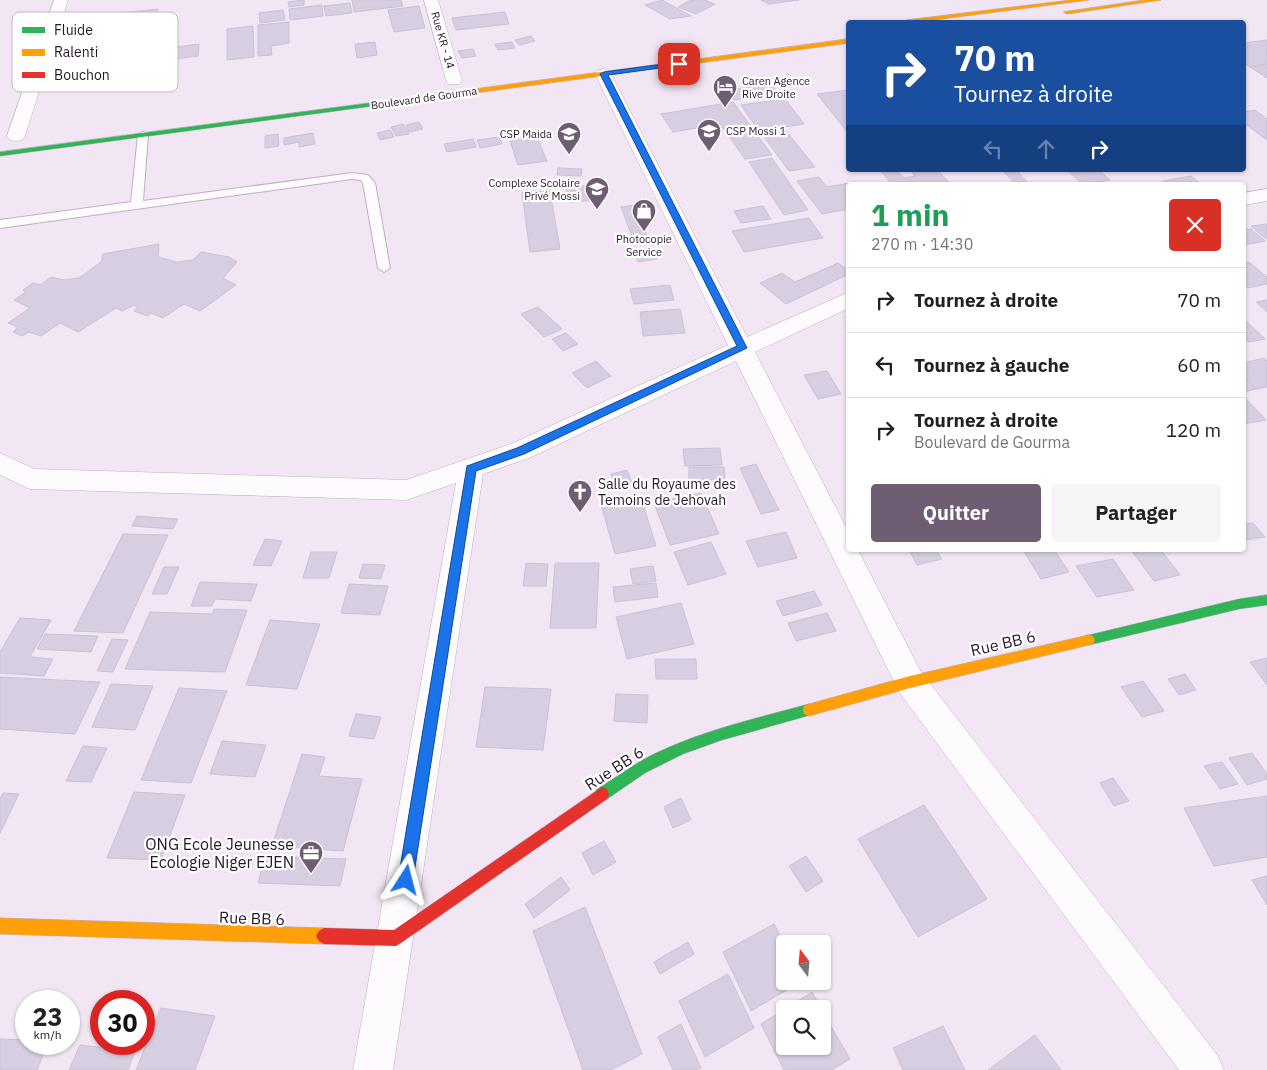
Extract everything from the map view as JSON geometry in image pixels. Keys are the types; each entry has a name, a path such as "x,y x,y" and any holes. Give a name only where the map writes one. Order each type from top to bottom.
{"main road":[{"path":"923,20 1086,0"},
{"path":"1004,20 1158,0"},
{"path":"750,42 846,30"},
{"name":"Boulevard de Gourma","path":"0,154 846,41"},
{"name":"Rue BB 6","path":"0,926 396,938 640,768 683,747 725,733 910,682 1239,604 1267,600"}],"street":[{"path":"56,12 60,0"},
{"name":"Rue KR - 14","path":"431,0 454,80"},
{"path":"604,74 910,682 1204,1070"},
{"path":"17,136 31,92"},
{"path":"0,463 30,479 406,490 520,451 846,300"},
{"path":"373,1070 471,469"}],"lane":[{"path":"137,205 143,135"},
{"path":"0,224 352,176 364,177 369,183 384,268"}],"building":[{"path":"304,0 304,5 289,7 288,2"},
{"path":"352,0 401,0 403,6 354,12"},
{"path":"662,0 691,16 670,19 645,5"},
{"path":"691,0 704,0 715,4 696,14 678,7"},
{"path":"761,0 799,0 769,4"},
{"path":"350,3 352,13 326,16 324,6"},
{"path":"322,5 323,16 290,20 289,9"},
{"path":"419,6 425,28 394,32 388,10"},
{"path":"158,9 158,12 131,12"},
{"path":"283,10 285,20 260,23 259,13"},
{"path":"505,12 509,24 456,30 452,18"},
{"path":"289,22 289,43 271,46 272,55 258,56 258,25"},
{"path":"253,26 254,57 227,60 227,29"},
{"path":"531,36 535,41 519,45 515,40"},
{"path":"1267,40 1267,64 1250,67 1246,64 1246,43"},
{"path":"375,42 377,55 357,58 355,44"},
{"path":"512,42 515,48 498,50 495,44"},
{"path":"199,44 198,56 178,59 178,47"},
{"path":"473,49 476,56 462,58 458,51"},
{"path":"1267,64 1267,78 1250,67"},
{"path":"771,84 779,94 734,100 728,90"},
{"path":"846,90 846,130 817,94"},
{"path":"785,99 804,124 759,131 741,105"},
{"path":"733,102 772,155 745,159 720,124 673,132 661,114"},
{"path":"1255,110 1267,119 1267,140 1246,124 1246,112"},
{"path":"419,122 423,129 409,132 406,125"},
{"path":"403,124 409,134 396,136 391,127"},
{"path":"390,130 394,137 380,140 377,133"},
{"path":"786,131 815,167 789,171 762,134"},
{"path":"313,133 315,144 299,147 299,142 284,145 284,138"},
{"path":"278,134 279,146 265,148 265,136"},
{"path":"499,137 502,144 480,148 477,140"},
{"path":"537,137 547,161 518,165 510,141"},
{"path":"473,139 476,147 447,152 444,144"},
{"path":"772,158 808,210 784,215 749,162"},
{"path":"558,168 582,169 581,176 557,175"},
{"path":"882,172 898,172 904,178 915,176 912,172 939,172 949,182 890,182"},
{"path":"1004,172 1018,172 1027,182 1013,182"},
{"path":"1069,172 1101,172 1110,180 1096,182 1080,182"},
{"path":"1191,176 1198,182 1164,182"},
{"path":"819,177 827,187 846,184 846,210 822,214 797,181"},
{"path":"597,185 600,200 569,202 566,187"},
{"path":"550,191 560,249 530,252 522,193"},
{"path":"635,205 649,241 635,244 621,207"},
{"path":"763,206 771,219 741,223 734,211"},
{"path":"809,218 823,238 744,252 732,231"},
{"path":"1267,224 1266,239 1251,226"},
{"path":"1251,229 1265,241 1246,245 1246,230"},
{"path":"159,244 158,257 177,262 193,260 201,252 229,257 237,262 223,278 236,285 200,311 184,304 163,318 151,313 148,316 134,311 138,308 134,305 122,311 116,308 78,332 60,323 41,336 29,332 22,336 13,332 18,327 8,323 30,308 14,300 26,292 23,290 33,283 40,285 51,277 64,280 79,278 101,262 103,254"},
{"path":"653,252 657,259 638,262 635,255"},
{"path":"1249,262 1267,277 1267,284 1246,287 1246,263"},
{"path":"838,263 846,269 846,275 786,304 760,283 782,273 795,282"},
{"path":"670,285 674,300 634,304 630,289"},
{"path":"1267,300 1267,312 1256,302"},
{"path":"538,307 562,329 544,337 521,314"},
{"path":"680,309 685,333 643,336 640,312"},
{"path":"1246,321 1265,339 1249,342 1246,339"},
{"path":"566,333 578,344 563,351 552,339"},
{"path":"1264,358 1267,361 1267,387 1256,389 1246,379 1246,362"},
{"path":"596,361 611,376 587,388 572,373"},
{"path":"827,371 841,394 818,399 804,375"},
{"path":"1246,379 1256,389 1246,392"},
{"path":"1246,399 1266,420 1246,424"},
{"path":"720,448 722,465 685,466 683,449"},
{"path":"756,464 779,510 761,514 740,468"},
{"path":"689,467 724,467 725,480 689,480"},
{"path":"627,470 632,483 615,486 611,474"},
{"path":"701,493 719,534 670,545 654,503"},
{"path":"642,501 656,546 615,554 602,508"},
{"path":"137,516 178,519 173,529 132,526"},
{"path":"1253,523 1265,537 1246,540 1246,524"},
{"path":"786,532 797,558 758,567 746,541"},
{"path":"123,534 168,535 123,633 74,631"},
{"path":"265,539 282,541 271,566 253,565"},
{"path":"711,542 726,574 688,585 674,552"},
{"path":"311,552 337,552 329,578 303,578"},
{"path":"910,552 937,552 942,559 917,565"},
{"path":"1024,552 1055,552 1069,572 1041,579"},
{"path":"1132,552 1163,552 1180,575 1154,581"},
{"path":"1113,559 1134,590 1097,597 1076,566"},
{"path":"526,563 548,564 546,586 523,586"},
{"path":"555,563 599,563 596,628 550,628"},
{"path":"363,564 385,565 381,579 359,578"},
{"path":"653,566 656,581 633,584 630,569"},
{"path":"164,567 179,567 167,594 152,594"},
{"path":"200,582 257,584 251,601 215,599 212,606 191,606"},
{"path":"656,583 658,597 615,602 613,587"},
{"path":"349,584 388,586 380,615 341,613"},
{"path":"814,591 822,605 783,616 776,601"},
{"path":"681,603 694,644 627,659 616,617"},
{"path":"214,609 247,610 225,672 125,669 150,612 212,614"},
{"path":"827,613 836,631 796,641 788,623"},
{"path":"20,618 51,620 30,657 53,659 44,676 0,673 0,652"},
{"path":"270,620 320,624 297,689 246,685"},
{"path":"45,634 98,636 91,652 37,649"},
{"path":"112,639 128,640 113,672 97,671"},
{"path":"1267,658 1267,685 1250,662"},
{"path":"655,659 696,659 697,679 656,679"},
{"path":"1185,674 1196,690 1179,695 1168,679"},
{"path":"0,677 100,682 75,734 0,729"},
{"path":"1143,681 1164,711 1142,717 1121,687"},
{"path":"111,684 153,686 135,730 92,727"},
{"path":"485,687 551,689 543,750 476,747"},
{"path":"179,688 227,691 191,783 141,780"},
{"path":"616,694 648,695 647,723 614,721"},
{"path":"356,714 381,717 374,739 349,736"},
{"path":"222,741 266,745 255,777 210,774"},
{"path":"83,746 107,748 91,782 66,781"},
{"path":"1252,753 1267,774 1267,779 1247,785 1229,758"},
{"path":"302,754 325,757 319,776 362,779 343,851 272,846"},
{"path":"1222,762 1238,784 1220,789 1204,766"},
{"path":"1113,778 1129,801 1114,806 1100,783"},
{"path":"134,792 185,795 161,860 107,858"},
{"path":"3,793 19,794 0,833 0,798"},
{"path":"1267,796 1267,857 1214,866 1184,808"},
{"path":"681,798 691,820 673,828 664,807"},
{"path":"924,805 987,899 918,937 858,839"},
{"path":"604,841 616,862 593,875 582,853"},
{"path":"265,856 346,859 340,886 258,883"},
{"path":"806,856 823,881 806,892 789,866"},
{"path":"1267,876 1267,905 1252,880"},
{"path":"561,877 570,890 534,918 525,904"},
{"path":"585,907 642,1054 611,1070 583,1070 533,931"},
{"path":"774,924 780,935 776,935 776,990 787,990 751,1011 723,952"},
{"path":"688,942 694,954 660,974 654,962"},
{"path":"728,974 754,1028 705,1057 679,1001"},
{"path":"812,992 816,1000 799,1000"},
{"path":"161,1008 215,1016 195,1070 136,1070 142,1055 155,1055 155,1023"},
{"path":"776,1015 776,1054 761,1024"},
{"path":"681,1024 701,1068 697,1070 673,1070 658,1037"},
{"path":"831,1026 850,1059 832,1070 784,1070 776,1055 831,1055"},
{"path":"943,1026 965,1070 903,1070 893,1048"},
{"path":"1035,1035 1061,1070 988,1070"},
{"path":"0,1039 15,1040 15,1055 43,1055 37,1070 0,1070"},
{"path":"80,1045 90,1046 90,1055 134,1055 128,1070 69,1070 76,1055 80,1055"}],"traffic: fast":[{"path":"0,154 460,93"},
{"path":"1089,640 1239,604 1267,600"},
{"path":"602,794 640,768 680,749 722,734 809,710"}],"traffic: slow":[{"path":"923,20 1086,0"},
{"path":"1067,12 1158,0"},
{"path":"460,93 846,41"},
{"path":"809,710 910,682 1089,640"},
{"path":"0,926 324,936"}],"traffic: jam":[{"path":"324,936 396,938 602,794"}],"place":[{"name":"Caren Agence Rive Droite","path":"725,108"},
{"name":"CSP Mossi 1","path":"709,152"},
{"name":"CSP Maida","path":"569,155"},
{"name":"Complexe Scolaire Privé Mossi","path":"597,210"},
{"name":"Photocopie Service","path":"644,232"},
{"name":"Salle du Royaume des Temoins de Jehovah","path":"580,513"},
{"name":"ONG Ecole Jeunesse Ecologie Niger EJEN","path":"311,874"}],"route":[{"path":"406,880 471,469 520,451 742,348 604,74 679,64"}]}
